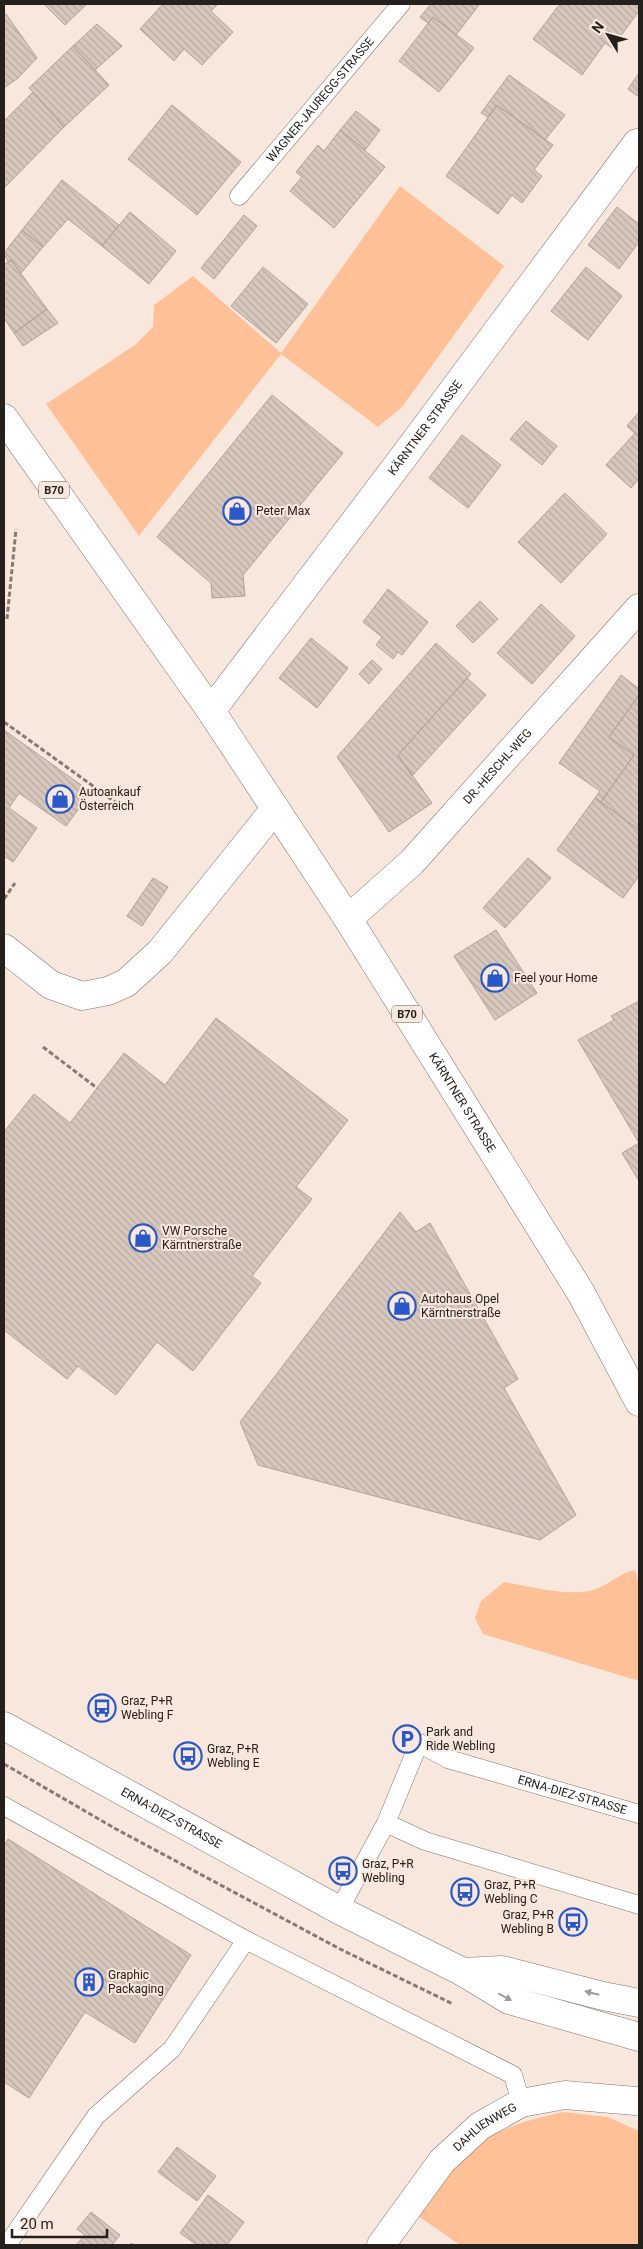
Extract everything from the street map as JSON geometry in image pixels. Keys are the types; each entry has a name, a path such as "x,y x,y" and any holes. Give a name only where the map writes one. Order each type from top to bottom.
{"street":[{"name":"KÄRNTNER STRASSE","path":"211,711 405,455 637,143"},
{"name":"KÄRNTNER STRASSE","path":"4,418 211,711 348,919 580,1293 639,1402"},
{"name":"DR.-HESCHL-WEG","path":"348,919 412,862 639,608"},
{"path":"4,948 51,985 82,996 108,991 126,983 160,952 275,809"},
{"name":"ERNA-DIEZ-STRASSE","path":"4,1726 339,1910 463,1972 509,2000 639,2036"},
{"name":"ERNA-DIEZ-STRASSE","path":"463,1972 502,1970 639,2003"},
{"name":"DAHLIENWEG","path":"381,2245 442,2161 480,2126 521,2103 565,2095 638,2099"}],"lane":[{"name":"WAGNER-JAUREGG-STRASSE","path":"239,196 401,4"},
{"name":"ERNA-DIEZ-STRASSE","path":"339,1910 386,1823 419,1743 448,1758 639,1814"},
{"path":"4,1806 246,1940 514,2075 521,2103"},
{"path":"386,1823 425,1841 639,1905"},
{"path":"7,2245 96,2116 172,2049 246,1940"}],"path":[{"path":"7,619 16,529"},
{"path":"4,722 118,804"},
{"path":"4,899 15,883"},
{"path":"43,1047 97,1088"}],"shaded area":[{"path":"400,186 504,266 402,407 378,427 281,354 139,536 46,404 135,345 153,327 154,305 193,276 281,353"},
{"path":"635,1570 639,1583 639,1681 483,1634 475,1618 481,1601 504,1582 560,1592 583,1592 598,1588 623,1574"},
{"path":"563,2112 608,2117 639,2131 639,2245 460,2245 418,2216 453,2165 478,2144 518,2124"}],"building":[{"path":"44,4 87,4 65,25"},
{"path":"163,4 218,4 211,11 233,32 202,65 184,49 174,61 140,29"},
{"path":"431,4 479,5 456,35 433,17 428,23 420,17"},
{"path":"560,4 639,4 639,11 612,48 605,43 582,75 533,39"},
{"path":"6,14 37,58 18,78 4,88 4,16"},
{"path":"433,17 474,48 439,92 399,61"},
{"path":"97,24 122,46 95,70 73,46"},
{"path":"73,46 109,85 64,127 29,88"},
{"path":"639,73 639,97 628,89"},
{"path":"509,75 565,115 545,140 497,105 488,117 481,113"},
{"path":"33,92 64,127 4,188 4,121"},
{"path":"172,105 241,162 197,215 128,159"},
{"path":"497,105 553,145 534,170 542,176 522,203 512,195 498,214 446,176"},
{"path":"356,111 380,130 365,150 340,130"},
{"path":"340,130 385,167 334,228 290,191 302,177 296,172 318,145 324,151"},
{"path":"62,180 119,225 102,246 68,219 43,247 22,230"},
{"path":"617,207 639,224 639,242 619,269 588,245"},
{"path":"130,212 176,251 149,284 102,246"},
{"path":"244,215 257,226 214,279 201,268"},
{"path":"22,230 43,247 21,273 11,260 8,262 4,253"},
{"path":"11,260 47,309 14,333 4,318 4,265"},
{"path":"263,267 308,304 276,343 231,306"},
{"path":"586,267 622,296 588,340 551,311"},
{"path":"47,309 58,323 23,346 14,333"},
{"name":"Peter Max","path":"272,395 343,453 243,575 245,596 212,598 211,583 157,537"},
{"path":"639,412 639,437 627,426"},
{"path":"526,421 557,446 542,465 510,439"},
{"path":"635,433 639,437 639,479 631,488 606,465"},
{"path":"462,435 501,465 468,508 429,478"},
{"path":"565,493 607,534 561,583 518,542"},
{"path":"388,589 428,622 402,655 398,652 393,659 376,645 382,637 363,622"},
{"path":"480,601 498,619 473,643 456,626"},
{"path":"541,604 575,636 532,684 497,653"},
{"path":"311,638 348,668 317,708 279,678"},
{"path":"436,643 471,674 398,755 432,803 389,832 337,757"},
{"path":"372,660 382,669 369,684 359,674"},
{"path":"621,675 639,689 639,695 609,737 634,755 601,802 595,798 600,791 559,763"},
{"path":"467,678 486,695 412,776 398,755"},
{"path":"639,695 639,830 601,802 634,755 609,737"},
{"path":"4,730 91,792 66,826 19,793 9,808 37,828 13,862 4,856"},
{"path":"595,798 639,830 639,876 623,898 557,850"},
{"path":"528,858 551,878 505,928 483,908"},
{"path":"153,878 168,887 142,926 127,916"},
{"path":"496,930 537,993 495,1020 454,956"},
{"path":"639,1001 639,1143 578,1040 614,1020 611,1016"},
{"name":"VW Porsche Kärntnerstraße","path":"216,1018 348,1120 296,1187 312,1199 252,1276 261,1283 193,1371 157,1342 116,1395 78,1366 67,1379 4,1330 4,1132 34,1094 70,1123 124,1053 165,1085"},
{"path":"639,1143 639,1181 622,1153"},
{"name":"Autohaus Opel Kärntnerstraße","path":"400,1212 416,1232 430,1223 518,1379 504,1388 576,1515 540,1540 258,1465 240,1422"},
{"name":"Graphic Packaging","path":"8,1839 191,1955 135,2043 85,2012 29,2098 4,2082 4,1846"},
{"path":"177,2147 216,2176 197,2201 158,2172"},
{"path":"208,2195 244,2222 227,2245 197,2245 180,2233"},
{"path":"91,2212 120,2235 112,2245 76,2245 85,2235 77,2229"}],"place":[{"name":"Peter Max","path":"237,511"},
{"name":"Autoankauf Österreich","path":"60,799"},
{"name":"Feel your Home","path":"495,978"},
{"name":"VW Porsche Kärntnerstraße","path":"143,1238"},
{"name":"Autohaus Opel Kärntnerstraße","path":"402,1306"},
{"name":"Graz, P+R Webling F","path":"102,1708"},
{"name":"Park and Ride Webling","path":"407,1739"},
{"name":"Graz, P+R Webling E","path":"188,1756"},
{"name":"Graz, P+R Webling","path":"343,1871"},
{"name":"Graz, P+R Webling C","path":"465,1892"},
{"name":"Graz, P+R Webling B","path":"573,1922"},
{"name":"Graphic Packaging","path":"89,1982"}]}
